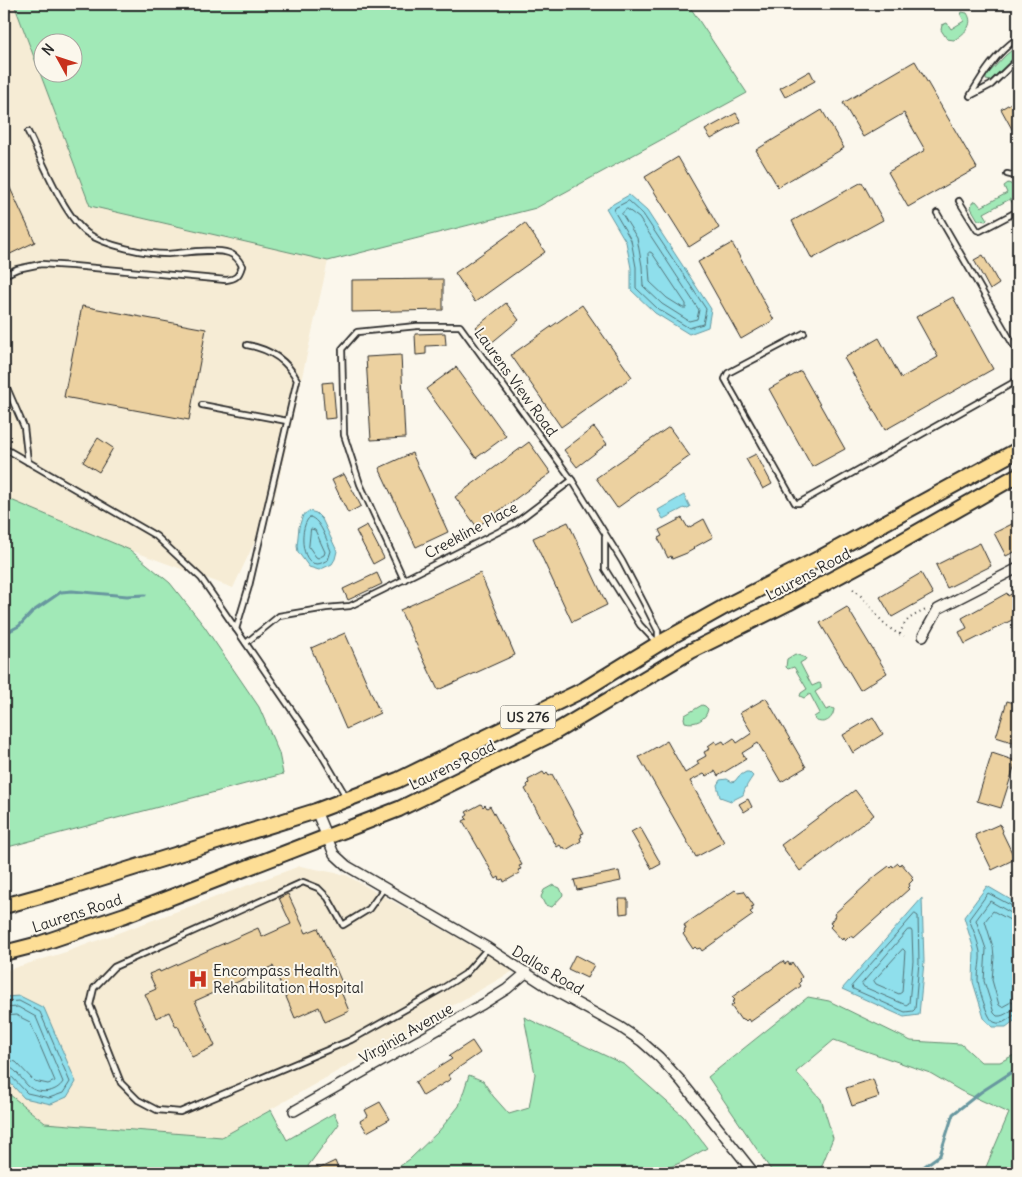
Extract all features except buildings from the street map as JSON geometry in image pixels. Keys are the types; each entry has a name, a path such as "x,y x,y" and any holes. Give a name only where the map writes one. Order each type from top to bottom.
{"main road":[{"name":"Laurens Road","path":"4,906 69,888 316,811 398,780 584,689 658,644 726,606 822,558 1018,450"},
{"name":"Laurens Road","path":"4,953 39,944 125,915 399,809 550,735 691,651 788,603 919,532 1018,475"},
{"path":"906,512 919,532"},
{"path":"658,644 668,664"}],"street":[{"path":"923,636 938,610 1018,568"},
{"name":"Dallas Road","path":"316,811 326,838 338,859 346,866 488,948 551,989 620,1027 641,1041 681,1081 754,1173"},
{"name":"Virginia Avenue","path":"294,1111 483,1004 507,989 527,972"}],"lane":[{"path":"1018,38 1007,46 984,73 970,96 991,85 1018,59"},
{"path":"4,275 17,268 41,264 233,280 237,277 242,266 238,259 230,253 190,252 166,254 133,250 104,242 87,233 63,202 28,132"},
{"path":"1007,174 1015,176 1018,182"},
{"path":"959,201 977,230 980,231 1018,211"},
{"path":"937,213 1018,353"},
{"path":"1018,249 1016,251 1018,254"},
{"name":"Laurens View Road","path":"404,580 360,484 344,436 342,349 357,332 417,326 460,326 572,480 622,561 658,631 658,644"},
{"path":"804,333 728,373 725,379 795,503 799,503 1018,380"},
{"path":"236,629 249,586 297,380 290,368 262,348 247,345"},
{"path":"4,381 24,427 28,462"},
{"path":"202,405 287,421"},
{"path":"4,448 156,536 201,578 317,747 348,799"},
{"name":"Creekline Place","path":"246,643 279,616 350,606 404,580 514,524 572,480"},
{"name":"Laurens View Road","path":"605,536 606,569 640,625 658,644"},
{"path":"384,888 369,910 343,925 328,898 318,888 303,882 114,967 94,988 90,1006 121,1083 138,1100 158,1110 180,1112 351,1040 465,974 488,948"}],"path":[{"path":"853,589 888,628 904,636"}],"shaded area":[{"path":"4,4 14,4 32,52 32,82 43,82 90,206 328,261 274,501 233,588 130,550 4,497"},
{"path":"300,866 346,875 515,970 222,1137 45,1123 4,1090 4,971 66,952"}],"green space":[{"path":"14,4 688,4 747,93 536,208 328,261 90,206 43,82 82,82 82,32 32,32 32,52"},
{"path":"962,12 967,13 969,17 970,21 967,29 954,40 947,39 941,30 942,25 947,23 951,29 964,21 961,15"},
{"path":"1018,45 1018,54 991,81 986,80 986,76"},
{"path":"1008,183 1013,185 1018,195 1018,203 1013,204 1010,199 984,213 987,218 986,221 978,220 971,208 972,203 976,201 981,207 1007,193 1004,186"},
{"path":"4,497 130,550 170,583 204,626 259,707 279,753 283,774 4,848"},
{"path":"795,654 806,658 800,663 812,686 821,684 821,688 815,692 826,710 834,709 830,719 825,722 815,720 814,717 820,713 810,694 804,698 800,696 807,689 794,667 788,669 786,667 787,659"},
{"path":"702,705 708,709 702,719 693,723 685,722 685,715"},
{"path":"553,885 560,888 563,895 552,907 545,905 541,897 544,890"},
{"path":"808,997 829,1001 911,1041 961,1044 981,1062 1000,1062 1018,1053 1018,1173 979,1173 986,1167 1009,1113 961,1091 930,1073 834,1040 796,1072 821,1099 833,1138 820,1170 814,1173 773,1173 708,1077"},
{"path":"524,1017 625,1065 683,1116 707,1148 682,1162 656,1173 390,1173 410,1159 439,1131 459,1106 469,1075 483,1081 509,1114 529,1108 535,1074"},
{"path":"4,1090 45,1123 222,1137 271,1110 287,1140 334,1113 339,1124 308,1166 311,1173 4,1173"}],"water":[{"path":"629,195 647,211 711,309 708,327 689,334 655,313 631,290 631,268 626,242 606,208"},
{"path":"684,495 690,507 684,508 663,519 658,510"},
{"path":"309,511 316,513 322,519 337,551 332,564 319,570 309,567 298,552 299,527 303,515"},
{"path":"746,772 753,776 743,795 731,801 720,797 717,785 720,780 727,779 732,782"},
{"path":"987,886 1018,904 1018,1018 1006,1027 992,1027 984,1018 973,982 974,950 964,917"},
{"path":"922,898 924,962 919,1015 904,1017 842,989"},
{"path":"20,996 44,1008 76,1082 67,1097 51,1104 24,1098 4,1076 4,997"}],"waterway":[{"path":"4,634 19,626 32,612 61,592 72,591 127,596 145,595"},
{"path":"915,1173 940,1155 953,1114 981,1092 1018,1068"},
{"path":"4,1167 14,1173"}],"place":[{"name":"Encompass Health Rehabilitation Hospital","path":"198,979"}]}
